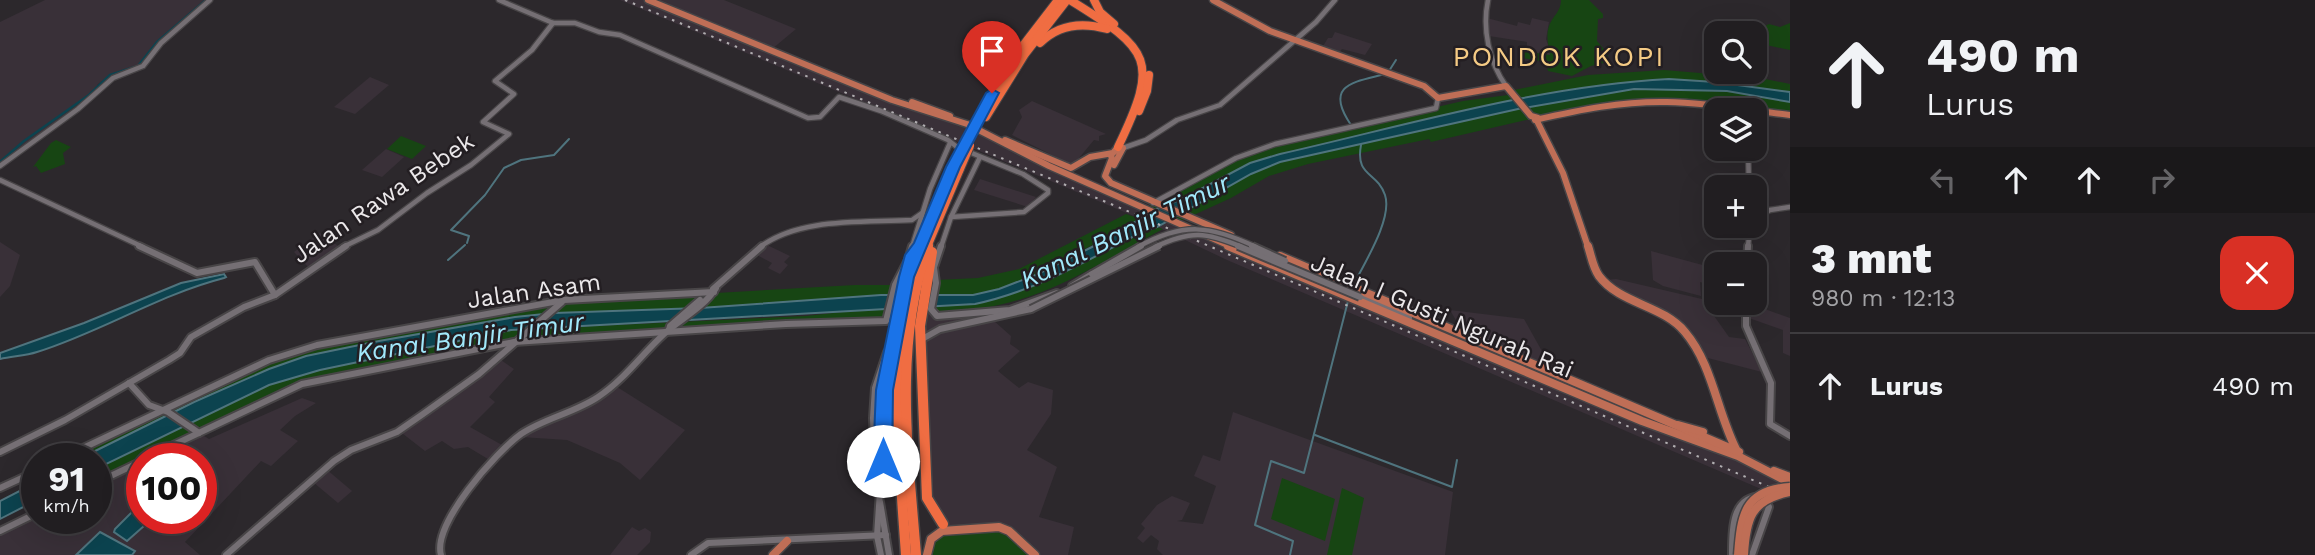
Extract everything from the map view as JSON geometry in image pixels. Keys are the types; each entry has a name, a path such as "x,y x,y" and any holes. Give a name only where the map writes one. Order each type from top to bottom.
{"highway":[{"path":"906,555 897,410 908,317 918,283 913,255 921,246 956,168 1018,52 1058,0"},
{"path":"1094,0 1100,12 1132,42 1147,66 1148,87 1120,148"},
{"path":"983,115 1011,75 1074,2"},
{"path":"1074,2 1132,42"},
{"path":"1074,2 1121,36 1134,50 1144,70 1134,110 1120,148"},
{"path":"1011,75 1045,36 1063,27 1092,25 1121,36"},
{"path":"880,496 884,477 882,446 885,390 956,168"},
{"path":"908,317 921,402 927,498 932,510 946,526"},
{"path":"908,317 906,413 916,555"}],"main road":[{"name":"Jalan I Gusti Ngurah Rai","path":"648,0 684,13"},
{"name":"Jalan I Gusti Ngurah Rai","path":"656,0 892,100 967,124 1080,180 1188,217 1738,452 1790,477"},
{"path":"1213,0 1270,31 1426,86 1438,98 1506,89 1528,114 1537,120 1542,130 1563,173 1598,275 1685,331 1710,374 1738,452"},
{"name":"Jalan I Gusti Ngurah Rai","path":"737,35 834,74 967,120 1002,139 1070,168 1100,155 1110,154"},
{"path":"1537,120 1602,105 1642,101 1704,104"},
{"path":"1767,111 1790,114"},
{"path":"1111,183 1105,176 1112,159 1110,154 1120,148"},
{"path":"1111,183 1109,175 1120,148"},
{"path":"1080,180 1077,173 1079,167 1100,155"},
{"name":"Jalan I Gusti Ngurah Rai","path":"1111,183 1180,222 1274,265 1361,298 1458,344 1642,421 1738,456 1790,487"},
{"path":"1274,265 1279,256"},
{"path":"1668,424 1687,425 1724,440 1730,433"},
{"path":"1738,555 1740,523 1749,502 1759,493 1777,487 1790,487"},
{"path":"1744,555 1749,516 1754,509 1790,487"},
{"path":"927,555 931,539 946,526 999,527 1009,531 1035,555"},
{"path":"773,555 787,541"},
{"path":"1021,542 1023,555"}],"street":[{"path":"0,166 78,108 113,78 143,66 160,43 210,0"},
{"path":"499,0 553,23 575,23 599,32 611,32 808,118 820,117 839,97 890,114 948,139 949,145 922,213 909,258 918,283"},
{"path":"1120,148 1149,140 1177,120 1198,116 1217,107 1316,22 1335,0"},
{"path":"1488,0 1485,18 1496,70 1506,89"},
{"name":"Jalan Rawa Bebek","path":"0,452 42,432 175,356 191,337 244,307 275,295 345,246 378,230 427,193 471,165 509,134 483,122 514,94 495,81 532,50 553,23"},
{"path":"1153,205 1236,158 1275,144 1436,108 1438,98"},
{"path":"949,145 1045,187 1048,193 1040,197 1030,209 1020,213 951,217"},
{"path":"908,317 918,283 934,268 951,217 980,157"},
{"path":"0,180 197,273 255,262 275,295"},
{"path":"1767,212 1790,207"},
{"path":"441,555 438,545 442,532 479,477 500,452 528,430 589,402 606,391 669,329 765,244 778,236 811,229 912,220 922,213"},
{"path":"912,220 918,225"},
{"path":"175,443 302,384 513,342 669,329 908,317 932,312 937,316 1020,307 1068,289 1166,234 1192,229 1223,235 1361,298"},
{"path":"924,338 940,329 1031,309 1178,236 1191,233 1220,238 1361,298 1464,334"},
{"name":"Jalan Asam","path":"165,411 276,358 326,343 564,300 710,293"},
{"path":"226,555 334,461 351,450 397,432 472,379 564,300"},
{"path":"1746,315 1746,326 1771,383 1770,424 1790,436"},
{"path":"908,317 924,338 931,499 946,526"},
{"path":"129,383 144,402 165,411 197,431"},
{"path":"95,443 165,411"},
{"path":"0,488 21,478"},
{"path":"1732,555 1738,508 1745,498 1755,494 1763,496 1769,508 1752,555"},
{"path":"880,496 889,555"},
{"path":"880,496 877,536 881,555"},
{"path":"0,531 21,521"},
{"path":"691,555 708,543 886,535"}],"shaded area":[{"path":"45,0 206,0 189,13 187,20 155,44 136,68 111,75 98,84 90,95 0,165 0,22"},
{"path":"620,0 648,0 773,52 985,133 989,139 1269,269 1471,353 1738,456 1790,483 1775,495 1227,260 1141,219"},
{"path":"656,0 724,0 796,29 772,49"},
{"path":"1487,18 1517,26 1518,22 1530,25 1532,18 1549,22 1546,39 1552,57 1527,51 1527,42 1489,36"},
{"path":"1335,32 1372,44 1365,55 1342,49 1338,54 1322,48"},
{"path":"370,77 389,85 355,114 334,107"},
{"path":"1032,101 1106,134 1099,136 1099,141 1094,140 1074,164 1070,164 1012,135 1022,117 1019,110"},
{"path":"386,149 404,157 382,177 362,170"},
{"path":"980,179 1036,197 1028,207 974,190"},
{"path":"320,233 341,248 310,269 294,252"},
{"path":"0,242 20,255 10,286 0,297"},
{"path":"767,245 790,256 784,262 788,265 780,274 768,268 772,263 755,254"},
{"path":"1651,251 1704,265 1704,283 1700,282 1701,296 1663,286 1653,280"},
{"path":"1616,279 1702,299 1704,315 1713,315 1729,337 1745,339 1762,372 1704,357 1676,323 1606,280"},
{"path":"1450,310 1524,319 1552,369 1464,334"},
{"path":"1767,310 1790,318 1790,356 1783,353 1783,330 1746,317 1767,315"},
{"path":"985,313 1011,336 1010,344 1020,351 998,371 1019,388 1028,382 1053,390 1051,414 1027,450 1057,467 1039,517 1074,527 1068,555 1035,555 943,524 931,502 924,328 927,314"},
{"path":"498,358 514,369 489,397 495,402 470,427 502,445 488,459 468,447 454,449 442,441 425,451 398,430"},
{"path":"614,385 685,430 640,480 620,463 567,440 521,437 574,411"},
{"path":"302,398 316,403 295,416 280,430 298,441 271,466 261,461 217,508 217,443 178,443 199,433 209,439"},
{"path":"1233,412 1453,492 1445,555 1163,555 1157,549 1159,541 1151,535 1143,543 1137,538 1145,528 1141,524 1157,505 1172,496 1190,503 1182,520 1177,521 1203,524 1216,486 1194,476 1203,455 1220,461"},
{"path":"126,469 126,534 193,534 185,542 200,555 0,555 0,531 21,521 21,534 112,534 112,475"},
{"path":"326,469 352,491 338,503 313,482"},
{"path":"632,527 639,531 645,528 651,532 650,542 637,555 610,555"}],"green space":[{"path":"1561,0 1589,0 1603,14 1603,18 1598,19 1597,41 1608,54 1608,62 1591,66 1572,76 1548,71 1546,62 1523,58 1522,51 1550,55 1548,29 1560,8"},
{"path":"1790,23 1790,50 1767,45 1767,25 1780,27"},
{"path":"1664,70 1704,73 1704,84 1767,84 1767,79 1790,84 1790,112 1767,109 1767,98 1704,98 1704,102 1601,104 1536,119 1509,91 1588,75"},
{"path":"1508,95 1514,101 1250,163 1149,214 1142,211 1231,161 1275,144 1463,101"},
{"path":"1521,108 1535,120 1308,164 1269,176 1231,198 1172,225 1166,222 1251,174 1280,162"},
{"path":"401,136 426,146 412,159 387,149"},
{"path":"56,140 71,147 63,153 65,164 41,173 36,166 33,167"},
{"path":"1126,214 1141,219 1038,274 999,289 973,295 935,295 936,280 978,278 1019,269"},
{"path":"1157,227 1163,229 1081,274 1030,296 971,310 937,313 932,307 975,304 1048,281 1142,232"},
{"path":"895,285 892,295 700,308 716,293"},
{"path":"702,294 685,308 515,317 306,356 194,402 111,443 95,443 292,352 564,300"},
{"path":"890,307 887,319 531,341 309,382 180,443 150,443 269,385 320,370 511,330 806,316"},
{"path":"126,454 126,469 112,475 112,461"},
{"path":"1282,478 1335,499 1325,541 1271,519"},
{"path":"1342,488 1364,498 1352,555 1327,555"},
{"path":"1003,528 1035,555 927,555 939,532"}],"water":[{"name":"Kanal Banjir Timur","path":"1669,79 1704,81 1704,84 1730,84 1790,92 1790,102 1727,91 1634,89 1518,109 1280,162 1251,174 1157,227 1142,232 1061,274 1019,291 975,304 511,330 320,370 269,385 150,443 126,443 126,454 112,461 111,443 194,402 306,356 515,317 554,313 700,308 881,295 973,295 999,289 1038,274 1096,245 1157,209 1184,198 1250,163 1425,119 1522,98 1620,83"},
{"path":"224,274 224,278 176,294 61,344 0,359 0,353 84,323 181,283"},
{"path":"21,490 21,508 0,519 0,501"},
{"path":"126,518 126,534 135,534 127,541 114,532"},
{"path":"98,534 104,534 135,551 132,555 76,555"}],"waterway":[{"path":"0,162 24,141 89,95 110,75 138,66 157,42 206,0"},
{"path":"1389,71 1396,60"},
{"path":"1351,125 1340,101 1342,93 1354,83 1385,74"},
{"path":"467,243 469,236 451,230 485,195 504,168 521,160 554,155 569,139"},
{"path":"1353,286 1381,229 1386,205 1381,187 1361,163 1361,145"},
{"path":"448,260 465,245"},
{"path":"1290,555 1293,541 1255,525 1271,461 1304,473 1348,301"},
{"path":"1315,435 1452,487 1457,460"}],"railway":[{"path":"625,0 1137,215 1790,496"}],"district":[{"name":"PONDOK KOPI","path":"1559,56"}],"route":[{"path":"883,461 885,390 906,277 913,255 921,246 953,167 992,93"}]}
